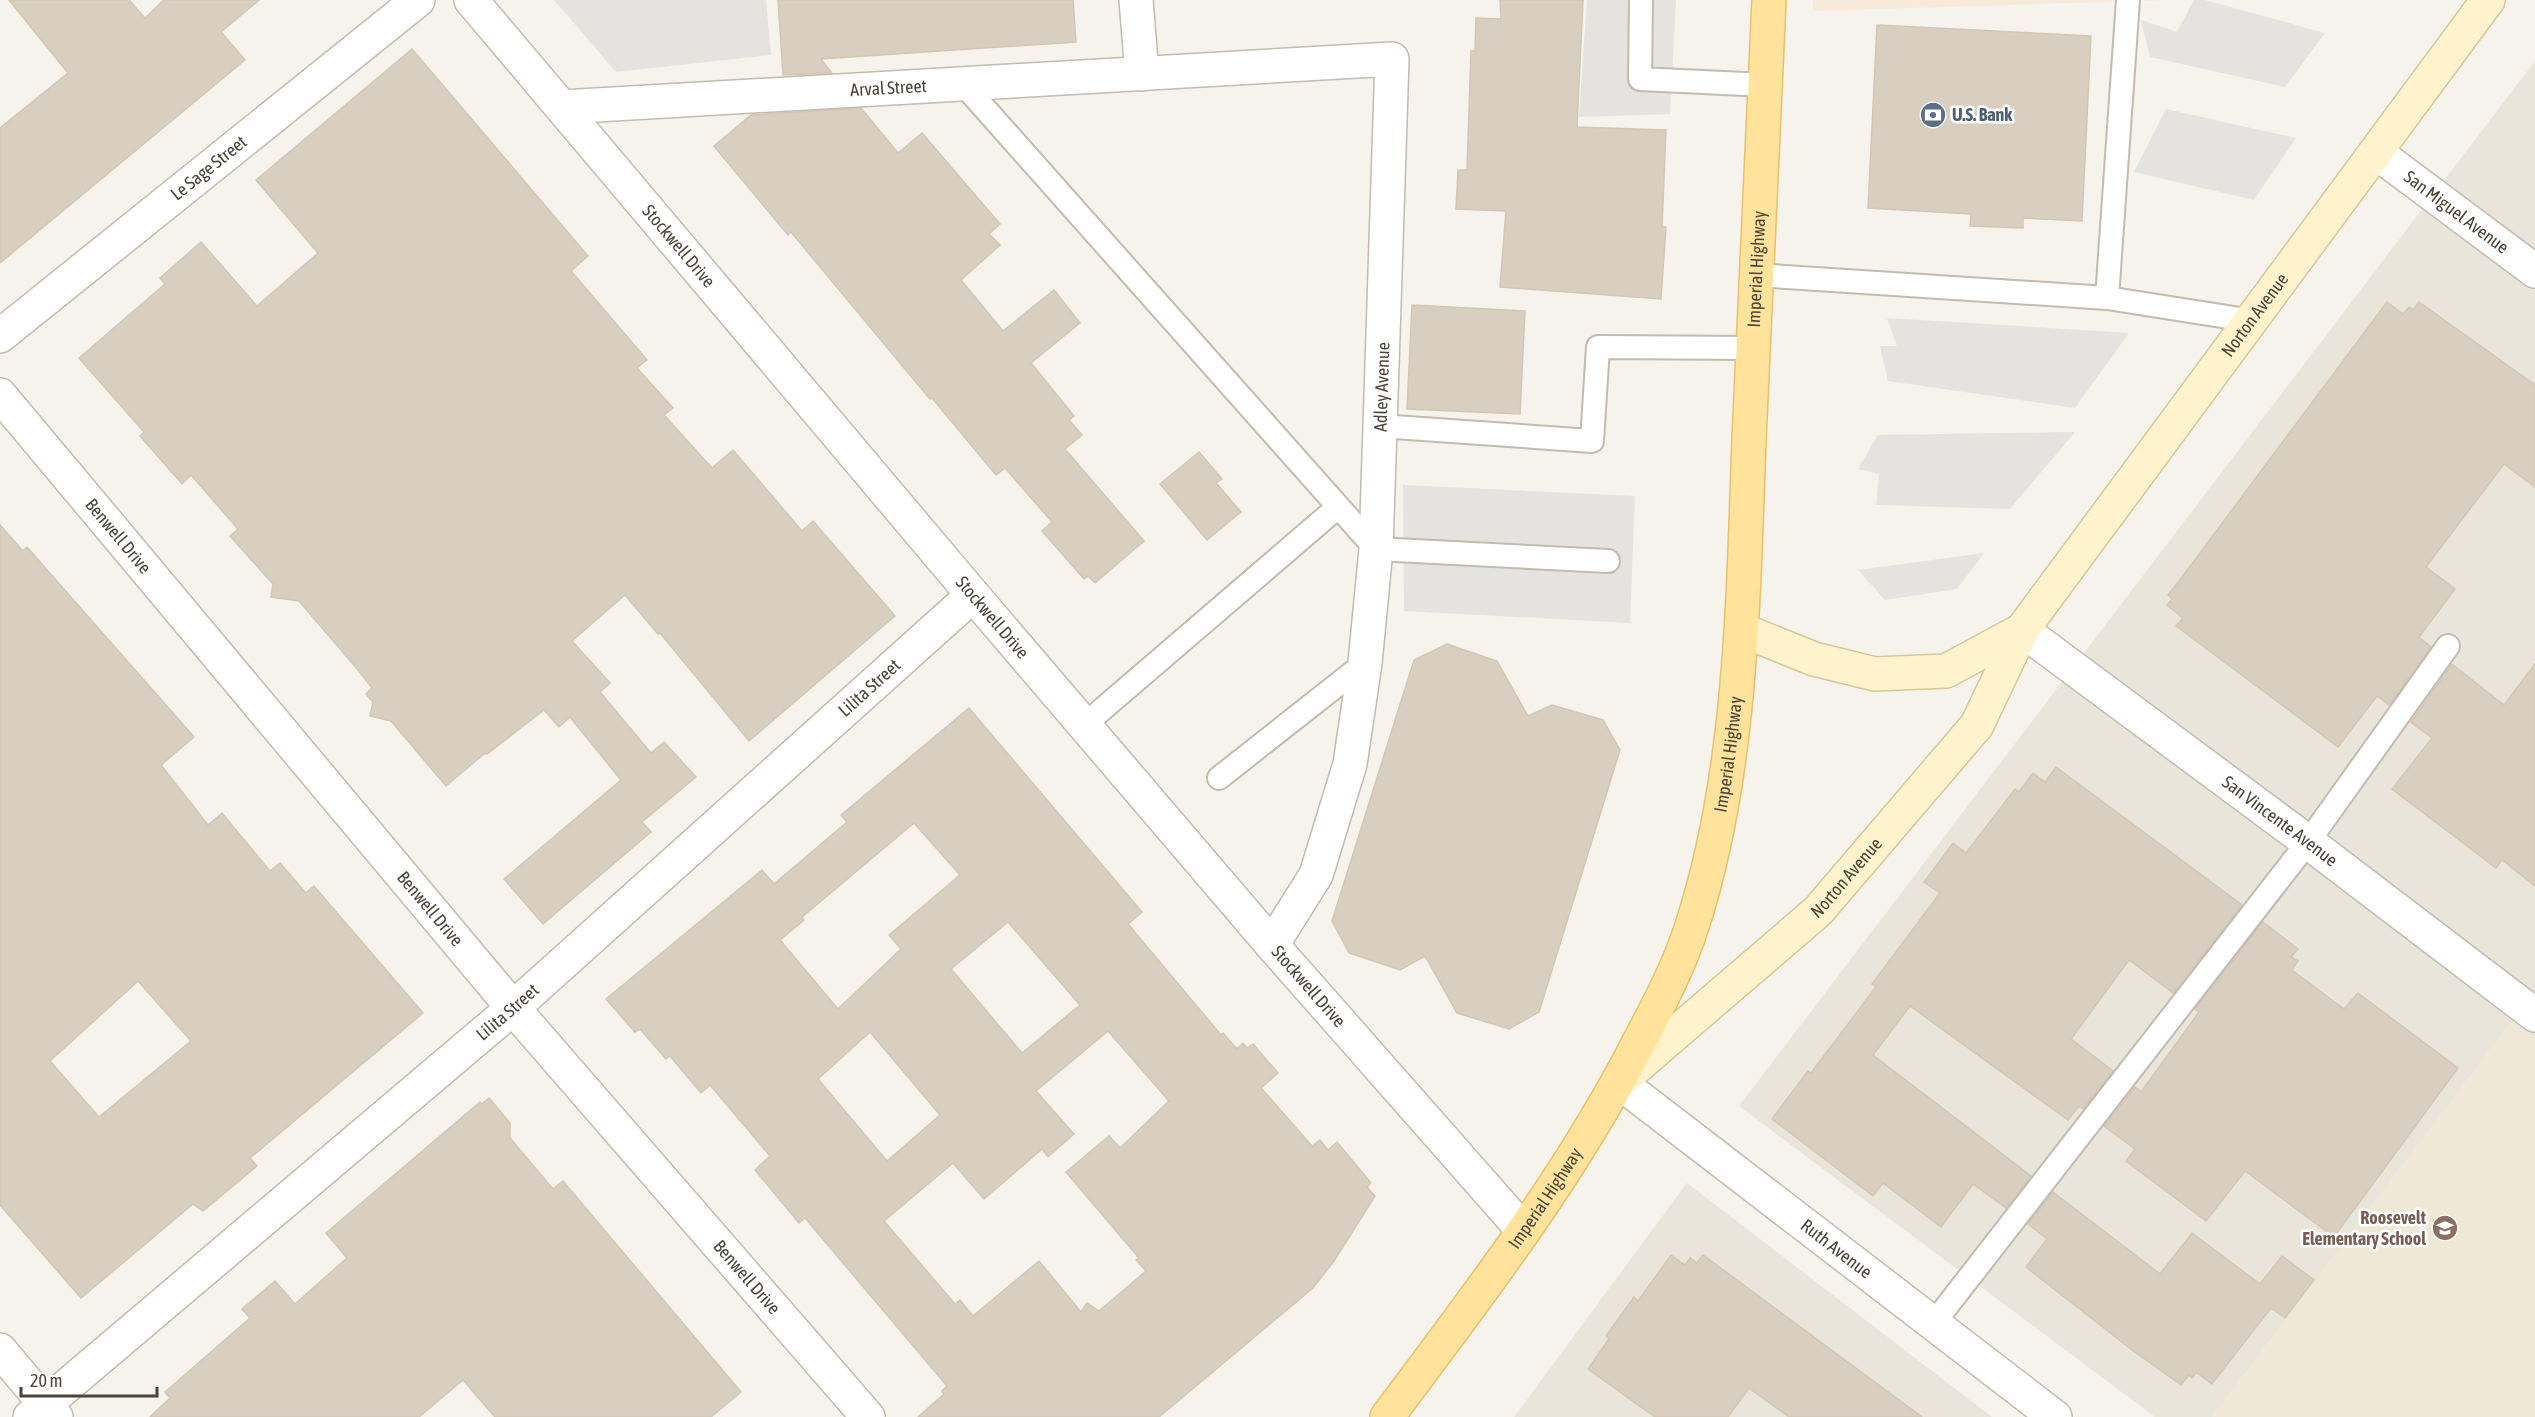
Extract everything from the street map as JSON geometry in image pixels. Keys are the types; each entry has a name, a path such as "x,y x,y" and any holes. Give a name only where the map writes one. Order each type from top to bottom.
{"main road":[{"name":"Imperial Highway","path":"1387,1417 1569,1165 1619,1082 1658,1007 1690,930 1705,879 1713,848 1728,760 1742,630 1769,0"}],"street":[{"name":"Le Sage Street","path":"0,336 418,0"},
{"name":"Stockwell Drive","path":"471,0 973,596 1272,945 1523,1230"},
{"path":"1136,0 1142,74"},
{"name":"Norton Avenue","path":"1619,1082 1818,911 1977,725 2022,630 2253,321 2488,0"},
{"name":"Adley Avenue","path":"1142,74 1392,59 1376,549 1365,663 1350,764 1316,875 1272,945"},
{"name":"Arval Street","path":"562,107 1142,74"},
{"name":"San Miguel Avenue","path":"2377,153 2535,271"},
{"name":"Benwell Drive","path":"0,395 513,1008 868,1417"},
{"name":"Lilita Street","path":"44,1413 513,1008 973,596"},
{"name":"Norton Avenue","path":"1742,630 1814,659 1875,674 1946,671 2022,630"},
{"name":"San Vincente Avenue","path":"2022,630 2535,1016"},
{"name":"Ruth Avenue","path":"1619,1082 2055,1417"},
{"path":"0,1350 44,1413"}],"lane":[{"path":"1641,0 1640,79 1765,85"},
{"path":"2107,297 2128,0"},
{"path":"963,84 1376,549 1608,561"},
{"path":"1756,275 2107,297 2253,321"},
{"path":"1380,426 1592,441 1598,347 1753,348"},
{"path":"1084,725 1338,507"},
{"path":"1934,1324 2308,843 2448,646"},
{"path":"1219,778 1365,663"}],"shaded area":[{"path":"554,0 766,0 771,55 616,72"},
{"path":"1587,0 1676,0 1670,114 1579,117"},
{"path":"1813,0 2167,0 1813,11"},
{"path":"2194,0 2205,0 2325,33 2285,87 2150,57 2141,20 2177,32"},
{"path":"2535,61 2535,1038 2512,1021 2212,1417 2155,1417 1739,1106"},
{"path":"2166,109 2296,138 2254,200 2134,172"},
{"path":"1887,318 2129,333 2075,408 1888,381 1880,346 1897,346"},
{"path":"2075,432 2010,509 1876,505 1879,474 1858,469 1878,435"},
{"path":"1403,485 1635,496 1630,623 1404,611"},
{"path":"1984,553 1957,589 1885,600 1858,570"},
{"name":"Roosevelt Elementary School","path":"2512,1021 2535,1038 2535,1417 2212,1417"},
{"path":"1687,1183 1992,1417 1514,1417"}],"building":[{"path":"9,0 129,0 145,18 164,0 259,0 221,32 245,60 0,263 0,128 68,73"},
{"path":"778,0 1073,0 1076,42 821,59 832,73 783,75"},
{"path":"1500,0 1583,0 1577,127 1666,130 1662,227 1666,227 1661,299 1500,287 1506,211 1456,209 1458,170 1467,170 1471,51 1475,51 1476,18 1501,19"},
{"path":"1877,25 2091,36 2082,221 2023,218 2023,228 1970,226 1971,214 1868,208"},
{"path":"412,49 588,256 571,271 647,360 637,368 673,408 664,415 712,468 733,450 802,531 813,521 895,616 749,741 660,633 658,634 625,595 572,641 610,683 600,692 651,753 664,742 696,777 642,822 651,832 543,924 504,879 621,780 570,717 559,727 544,710 487,754 485,753 446,786 391,721 370,716 373,702 366,694 372,688 358,670 299,601 271,597 273,584 230,536 238,529 191,475 182,484 140,436 144,432 79,358 165,284 160,278 201,242 257,306 318,253 256,180"},
{"path":"861,108 898,153 922,133 1000,224 989,234 1000,245 961,280 1003,331 1054,290 1080,323 1031,363 1074,416 1069,420 1082,435 1065,449 1144,541 1095,583 1088,576 1084,579 1042,531 1052,522 1005,468 996,475 791,232 788,235 714,146 751,115"},
{"path":"2387,302 2403,314 2409,307 2413,310 2419,302 2535,385 2535,487 2504,464 2426,567 2455,589 2419,637 2431,647 2389,705 2377,696 2338,747 2176,626 2183,618 2167,605 2172,599 2168,595"},
{"path":"1412,305 1525,311 1520,414 1407,409"},
{"path":"1199,452 1222,479 1216,483 1241,512 1207,540 1160,484"},
{"path":"0,525 23,551 27,547 194,737 161,765 208,825 222,813 270,871 280,863 306,893 314,886 423,1013 250,1158 257,1166 203,1211 193,1204 81,1298 0,1205","holes":["138,981 191,1041 99,1117 50,1061"]},
{"path":"1447,644 1497,661 1528,716 1552,705 1603,720 1620,750 1539,1012 1509,1029 1457,1013 1425,956 1400,970 1349,953 1332,921 1414,660"},
{"path":"2452,664 2504,705 2535,664 2535,886 2502,860 2496,868 2392,789 2432,738 2411,722"},
{"path":"969,708 1142,912 1128,924 1221,1035 1223,1033 1237,1049 1243,1043 1247,1048 1253,1044 1278,1073 1261,1088 1312,1146 1320,1140 1328,1150 1337,1142 1371,1183 1367,1187 1375,1196 1334,1261 1313,1288 1159,1417 918,1417 944,1394 942,1391 947,1386 805,1218 799,1223 755,1170 770,1156 710,1085 701,1093 670,1056 666,1059 640,1029 635,1032 606,999 762,870 774,884 847,822 841,815","holes":["914,823 960,875 889,935 901,949 838,1009 780,940 804,920 802,917","1008,922 1080,1005 1022,1053 951,969","1108,1031 1169,1101 1120,1148 1109,1136 1066,1172 1139,1258 1136,1260 1146,1271 1099,1311 1087,1303 1081,1312 1039,1261 973,1316 960,1300 955,1304 884,1221 953,1163 984,1199 1042,1149 1048,1157 1074,1134 1036,1091","870,1032 940,1115 887,1161 818,1079"]},
{"path":"2056,767 2242,905 2173,993 2129,960 2071,1039 2113,1071 2083,1109 2079,1106 2068,1120 1910,1006 1873,1055 2031,1176 2006,1208 1973,1184 1941,1227 1883,1183 1873,1196 1772,1119 1808,1071 1811,1073 1876,987 1872,984 1940,893 1924,882 1953,843 1966,853 2015,789 2019,792 2033,773 2045,782"},
{"path":"2263,922 2298,949 2291,957 2298,961 2292,970 2344,1009 2358,993 2458,1068 2334,1237 2245,1171 2206,1221 2126,1161 2135,1149 2104,1126 2135,1087 2141,1092 2199,1012 2195,1009"},
{"path":"489,1098 510,1123 510,1138 553,1189 563,1181 741,1392 711,1417 495,1417 463,1380 419,1417 150,1417 170,1398 165,1392 250,1318 242,1309 275,1281 295,1304 347,1258 326,1233 480,1102 482,1104"},
{"path":"2053,1192 2160,1274 2192,1233 2260,1284 2282,1256 2314,1280 2285,1318 2271,1308 2212,1384 2196,1372 2192,1378 2189,1375 2181,1385 2132,1350 2026,1267 2047,1239 2028,1224"},
{"path":"1671,1255 1685,1265 1690,1258 1697,1263 1703,1255 1922,1417 1789,1417 1749,1388 1728,1417 1655,1417 1588,1369 1609,1339 1606,1336 1634,1297 1638,1301"}],"place":[{"name":"U.S. Bank","path":"1933,115"},
{"name":"Roosevelt Elementary School","path":"2445,1228"}]}
